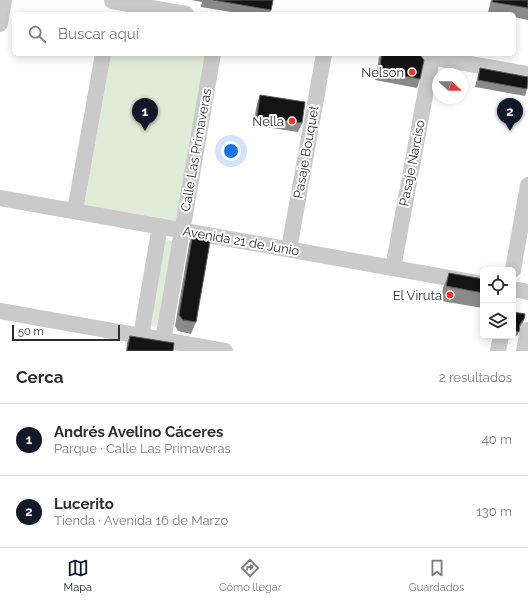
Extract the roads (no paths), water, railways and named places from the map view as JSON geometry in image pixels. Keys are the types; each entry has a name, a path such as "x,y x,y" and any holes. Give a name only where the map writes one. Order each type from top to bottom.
{"street":[{"path":"0,24 4,0"},
{"path":"112,5 182,9"},
{"path":"75,211 103,56"},
{"name":"Calle Las Primaveras","path":"163,340 213,56"},
{"name":"Pasaje Bouquet","path":"289,249 324,56"},
{"path":"422,56 528,74"},
{"name":"Pasaje Narciso","path":"393,268 432,58"},
{"path":"514,267 528,185"},
{"name":"Avenida 21 de Junio","path":"0,198 480,283"},
{"path":"141,336 160,226"},
{"path":"516,290 528,292"},
{"path":"0,311 163,340 181,347 225,351"},
{"path":"524,351 528,330"},
{"path":"498,351 500,339"}],"place":[{"name":"Nelson","path":"412,72"},
{"name":"Nella","path":"292,121"},
{"name":"Andrés Avelino Cáceres","path":"145,131"},
{"name":"Lucerito","path":"510,131"},
{"name":"El Viruta","path":"450,295"}]}
